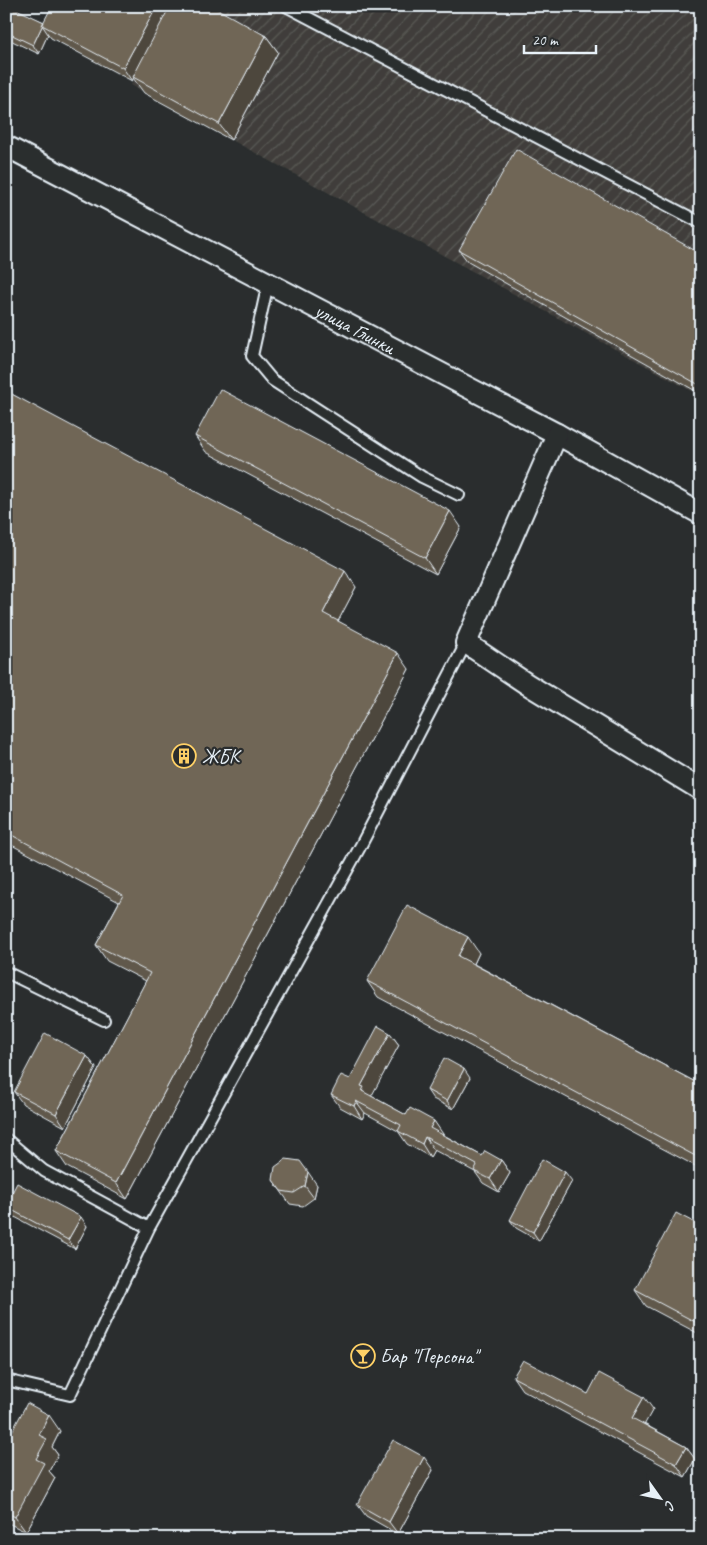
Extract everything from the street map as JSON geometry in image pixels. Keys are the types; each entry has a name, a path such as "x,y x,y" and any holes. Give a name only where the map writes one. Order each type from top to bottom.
{"street":[{"name":"улица Глинки","path":"6,146 557,434 701,514"},
{"path":"557,434 466,644 527,684 701,790"}],"lane":[{"path":"286,6 701,223"},
{"path":"268,283 252,356 272,380 422,477 459,495"},
{"path":"6,1380 70,1395 149,1228 360,846 466,644"},
{"path":"6,972 104,1020"},
{"path":"6,1139 44,1171 149,1228"}],"shaded area":[{"path":"171,6 701,6 701,396 131,85"}],"building":[{"path":"6,6 10,6 44,22 33,45 6,32"},
{"path":"52,6 157,6 123,68 42,25"},
{"path":"170,6 212,6 266,36 219,124 133,77"},
{"path":"516,149 701,254 701,386 459,250"},
{"path":"220,389 450,511 425,558 195,436"},
{"name":"ЖБК","path":"6,391 345,571 323,613 398,653 116,1183 56,1151 150,973 96,945 123,895 6,832"},
{"path":"407,905 468,937 458,956 701,1085 701,1159 367,981"},
{"path":"378,1026 390,1033 361,1086 364,1087 362,1091 406,1115 410,1108 434,1121 430,1128 482,1156 485,1151 501,1160 490,1179 474,1171 477,1165 425,1137 422,1144 398,1131 401,1125 356,1101 354,1106 331,1095 341,1075 350,1079"},
{"path":"45,1033 87,1056 56,1114 14,1092"},
{"path":"444,1058 464,1069 447,1101 427,1090"},
{"path":"286,1159 300,1161 308,1172 305,1186 294,1193 281,1191 273,1180 275,1167"},
{"path":"542,1159 565,1172 533,1232 510,1220"},
{"path":"17,1183 81,1217 68,1240 6,1207"},
{"path":"676,1213 701,1226 701,1325 635,1290"},
{"path":"523,1360 588,1394 599,1373 644,1397 632,1418 686,1447 676,1464 513,1377"},
{"path":"27,1403 49,1415 39,1435 47,1439 36,1459 44,1463 15,1517 6,1512 6,1443"},
{"path":"393,1440 424,1457 389,1522 357,1504"}],"place":[{"name":"ЖБК","path":"184,756"},
{"name":"Бар \"Персона\"","path":"363,1356"}]}
